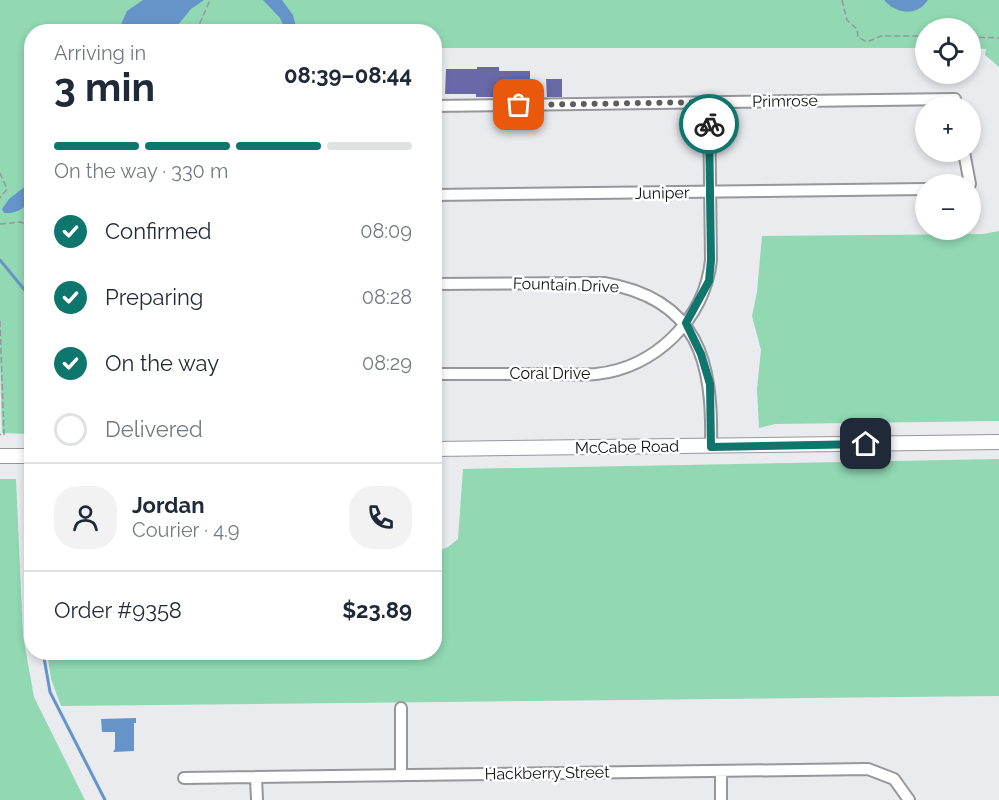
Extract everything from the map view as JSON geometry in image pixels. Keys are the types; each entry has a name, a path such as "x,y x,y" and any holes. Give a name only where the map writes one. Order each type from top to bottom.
{"street":[{"name":"Primrose","path":"442,106 709,102 915,103"},
{"name":"Coral Drive","path":"442,374 597,374 652,355 671,339 686,323 709,281 711,260 709,102"},
{"name":"Juniper","path":"442,195 915,189"},
{"name":"Fountain Drive","path":"442,284 604,283 624,286 662,303 686,323"},
{"path":"686,323 701,354 710,384 711,447"},
{"name":"McCabe Road","path":"442,449 999,442"},
{"path":"0,456 24,456"},
{"path":"401,708 401,775"},
{"name":"Hackberry Street","path":"184,778 868,769 894,779 909,800"},
{"path":"721,771 721,800"},
{"path":"256,777 257,800"}],"path":[{"path":"200,24 210,0"},
{"path":"842,0 847,20 857,29 859,38 864,41 871,42 881,36 915,36"},
{"path":"981,37 999,38"},
{"path":"0,173 7,189 0,198"},
{"path":"0,224 24,223"},
{"path":"0,321 2,435"}],"green space":[{"path":"0,0 999,0 999,67 985,55 986,49 981,49 981,18 915,18 915,48 442,48 442,24 24,24 24,434 2,433"},
{"path":"999,231 999,421 775,424 759,428 757,389 761,350 752,316 757,292 762,236 915,235 915,240 981,240 981,234"},
{"path":"999,459 999,696 61,706 51,679 48,660 442,660 442,549 458,539 463,469"},
{"path":"0,479 16,479 24,660 27,660 34,697 85,800 0,800"}],"water":[{"path":"143,0 204,0 191,9 179,24 121,24 127,11"},
{"path":"263,0 282,0 293,15 295,24 283,24"},
{"path":"884,0 928,0 918,9 906,12 894,8"},
{"path":"24,187 24,207 22,209 4,213 2,209 9,199"},
{"path":"136,718 134,751 113,752 115,732 102,732 101,719"}],"building":[{"path":"477,67 499,67 499,71 530,71 530,97 476,97 476,94 445,94 446,69 477,69"},
{"path":"546,79 562,79 562,97 547,97"}],"waterway":[{"path":"0,260 24,289"},
{"path":"44,660 50,692 105,800"}],"way so far":[{"path":"519,105 709,102 709,124"}],"route":[{"path":"709,124 711,260 709,281 686,323 701,354 710,384 711,447 866,444"}]}
